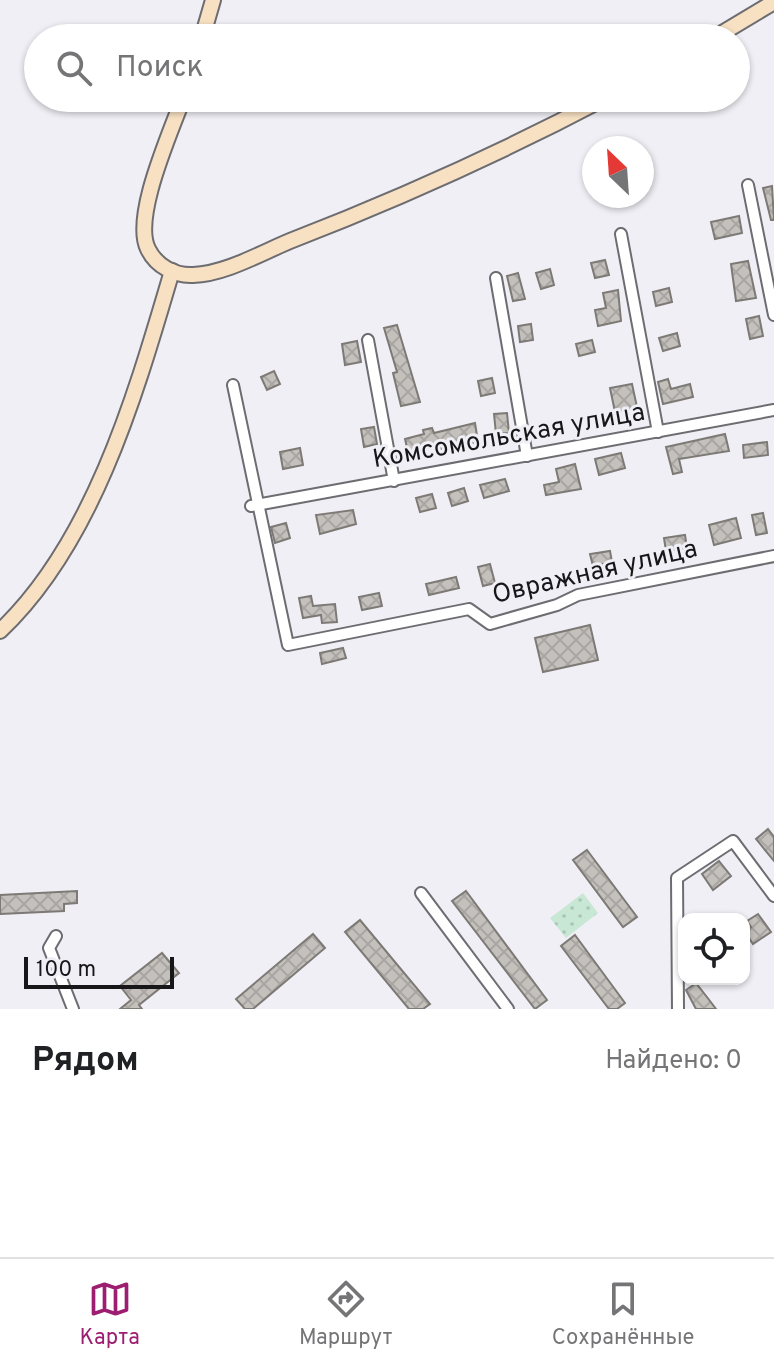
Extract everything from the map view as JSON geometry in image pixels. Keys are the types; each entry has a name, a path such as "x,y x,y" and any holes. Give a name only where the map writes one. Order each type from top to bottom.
{"street":[{"path":"206,24 213,0"},
{"path":"737,24 774,2"},
{"path":"179,112 144,223 148,250 156,261 172,271 192,275 208,273 322,229 473,163 577,112"},
{"path":"748,185 774,315"},
{"path":"621,234 658,432"},
{"path":"0,631 56,567 126,421 172,271"},
{"path":"496,278 527,456"},
{"path":"368,340 394,481"},
{"path":"233,385 256,506"},
{"name":"Комсомольская улица","path":"256,506 774,410"},
{"name":"Овражная улица","path":"256,506 288,645 469,609 490,624 557,605 578,595 774,556"},
{"path":"677,1008 677,878 733,841 774,896"},
{"path":"421,893 508,1009"},
{"path":"56,936 49,948 73,1009"}],"green space":[{"path":"583,893 598,913 566,938 550,918"}],"building":[{"path":"772,186 774,220 771,220 763,188"},
{"path":"739,216 742,233 715,239 711,222"},
{"path":"605,260 609,275 595,278 591,263"},
{"path":"748,261 756,298 736,301 731,264"},
{"path":"550,269 554,285 541,289 536,273"},
{"path":"518,273 525,299 513,301 507,276"},
{"path":"669,288 672,302 656,306 653,292"},
{"path":"618,290 621,321 598,326 595,310 606,308 603,293"},
{"path":"759,316 763,336 750,339 746,319"},
{"path":"531,324 533,340 520,342 518,326"},
{"path":"397,325 420,402 401,406 393,373 397,372 384,328"},
{"path":"677,333 680,346 663,351 659,338"},
{"path":"592,340 595,352 579,356 576,344"},
{"path":"357,341 361,362 345,365 342,344"},
{"path":"274,371 280,384 267,390 261,377"},
{"path":"492,378 495,393 481,396 478,381"},
{"path":"668,379 671,389 690,384 693,397 663,404 658,382"},
{"path":"632,384 637,407 615,412 610,388"},
{"path":"507,413 509,433 496,434 494,414"},
{"path":"475,423 478,442 440,449 439,442 408,452 405,439 424,434 423,430 432,428 434,433"},
{"path":"374,427 377,444 364,447 361,429"},
{"path":"725,434 729,451 679,459 682,472 673,474 666,447"},
{"path":"767,442 768,455 744,458 743,445"},
{"path":"300,448 303,465 283,469 280,452"},
{"path":"621,453 625,468 599,475 595,459"},
{"path":"575,464 581,489 546,495 544,485 559,482 556,469"},
{"path":"505,479 509,491 484,498 480,485"},
{"path":"464,488 468,501 452,506 448,493"},
{"path":"432,494 436,508 420,512 416,498"},
{"path":"353,510 356,524 320,534 316,515"},
{"path":"763,513 767,533 756,535 752,515"},
{"path":"736,518 741,538 714,545 709,525"},
{"path":"286,523 290,538 275,543 271,527"},
{"path":"685,535 687,548 666,551 664,538"},
{"path":"610,551 612,562 593,566 590,554"},
{"path":"490,564 495,583 483,586 478,567"},
{"path":"456,577 459,588 429,595 426,584"},
{"path":"379,593 382,606 362,610 359,597"},
{"path":"311,596 313,606 335,604 337,622 322,623 321,615 303,618 299,598"},
{"path":"590,625 598,660 543,672 535,638"},
{"path":"343,648 346,658 322,664 320,653"},
{"path":"768,829 774,837 774,861 756,839"},
{"path":"587,850 637,917 623,927 573,860"},
{"path":"719,861 731,876 713,890 702,874"},
{"path":"77,891 77,903 64,904 64,911 0,914 0,895"},
{"path":"466,891 547,1000 535,1009 452,901"},
{"path":"758,914 771,932 753,944 750,940 750,919"},
{"path":"360,920 430,1004 423,1009 409,1009 345,932"},
{"path":"313,934 325,948 253,1009 245,1009 236,999"},
{"path":"575,935 625,1003 617,1009 609,1009 561,946"},
{"path":"162,953 179,973 139,1005 142,1009 120,1009 131,1000 120,986"},
{"path":"698,985 716,1009 696,1009 686,990"}]}
